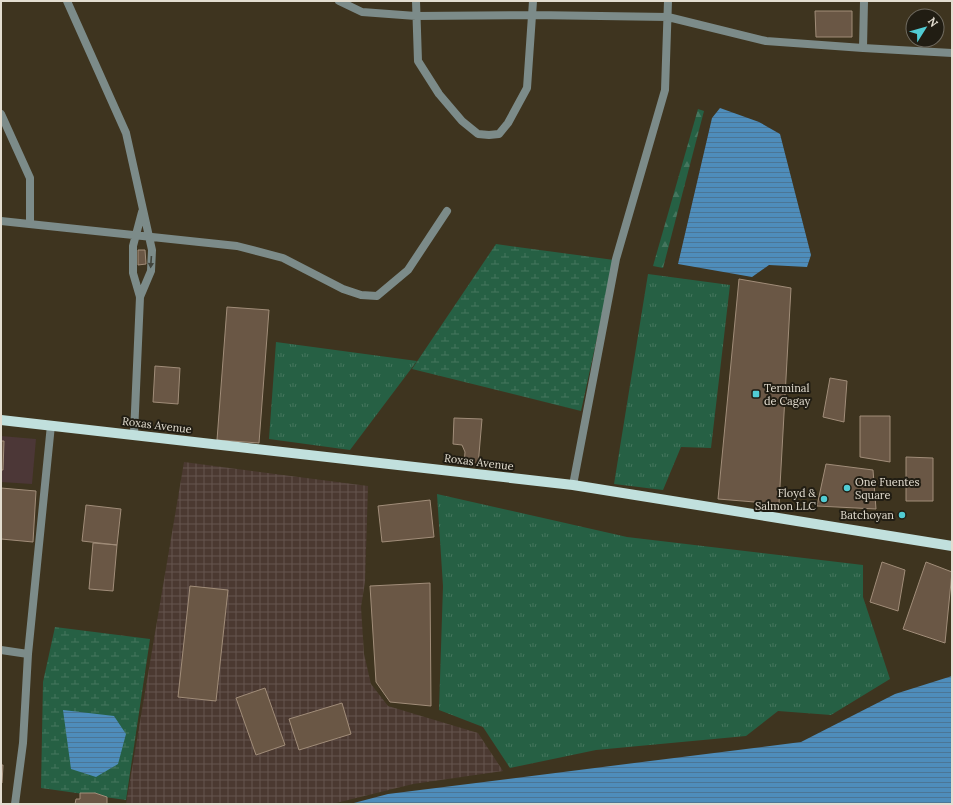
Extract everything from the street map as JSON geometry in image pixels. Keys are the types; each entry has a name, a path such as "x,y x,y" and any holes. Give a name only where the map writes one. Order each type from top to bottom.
{"main road":[{"name":"Roxas Avenue","path":"1,420 51,424 573,485 952,546"}],"street":[{"path":"67,1 126,133 152,250 151,271 140,297"},
{"path":"339,1 362,12 416,16 533,15 668,17 766,41 952,53"},
{"path":"416,1 418,61 440,94 462,121 478,134 489,136 499,134 508,123 528,88 533,1"},
{"path":"573,485 616,259 665,90 668,1"},
{"path":"863,48 864,1"},
{"path":"1,114 30,178 30,224"},
{"path":"134,434 140,297 133,273 134,246 143,210"},
{"path":"1,221 137,234 237,246 283,258 343,289 361,295 378,296 408,270 447,211"},
{"path":"15,804 23,743 28,654 51,424"},
{"path":"1,650 28,654"}],"shaded area":[{"path":"1,436 36,439 32,484 1,482"},
{"path":"184,462 368,486 365,582 361,607 364,654 371,684 388,706 478,733 503,771 413,784 332,804 126,804"}],"green space":[{"path":"698,109 704,111 663,268 653,266"},
{"path":"496,244 614,260 581,411 412,369"},
{"path":"648,274 730,285 711,448 681,447 663,490 614,484"},
{"path":"276,342 417,361 350,450 269,439"},
{"path":"437,494 627,537 863,565 863,597 890,679 831,715 778,711 746,736 596,750 510,768 483,727 439,710 443,586"},
{"path":"55,627 150,639 126,800 41,788 43,682"}],"water":[{"path":"720,108 759,122 780,134 811,255 807,267 769,265 752,277 678,264 712,118"},
{"path":"952,676 952,804 350,804 388,794 801,742 895,694"},
{"path":"63,710 114,716 126,734 118,764 96,777 71,769"}],"building":[{"path":"815,11 852,11 852,37 816,37"},
{"path":"138,250 145,250 146,264 138,265"},
{"name":"Terminal de Cagay","path":"739,279 791,288 779,504 718,499"},
{"path":"227,307 269,310 259,443 217,440"},
{"path":"155,366 180,368 178,404 153,402"},
{"path":"830,378 847,381 844,422 823,417"},
{"path":"860,416 890,416 890,462 860,457"},
{"path":"454,418 482,419 478,466 464,465 465,452 462,445 453,444"},
{"path":"1,441 4,441 3,470 1,470"},
{"path":"906,457 933,458 933,501 906,501"},
{"name":"One Fuentes Square","path":"826,464 873,470 876,509 817,506"},
{"path":"1,488 36,491 33,542 1,539"},
{"path":"430,500 434,537 382,542 378,506"},
{"path":"86,505 121,509 117,545 82,541"},
{"path":"93,543 117,545 113,591 89,589"},
{"path":"882,562 905,570 898,611 870,602"},
{"path":"926,562 952,572 945,643 903,629"},
{"path":"430,583 431,706 390,702 376,682 370,586"},
{"path":"190,586 228,590 216,701 178,697"},
{"path":"265,688 285,745 256,755 236,698"},
{"path":"342,703 351,734 299,750 289,719"},
{"path":"1,765 3,765 2,783 1,783"},
{"path":"80,793 95,793 107,797 107,804 75,804 76,799 80,799"}],"place":[{"name":"Terminal de Cagay","path":"756,394"},
{"name":"One Fuentes Square","path":"847,488"},
{"name":"Floyd & Salmon LLC","path":"824,499"},
{"name":"Batchoyan","path":"902,515"}]}
